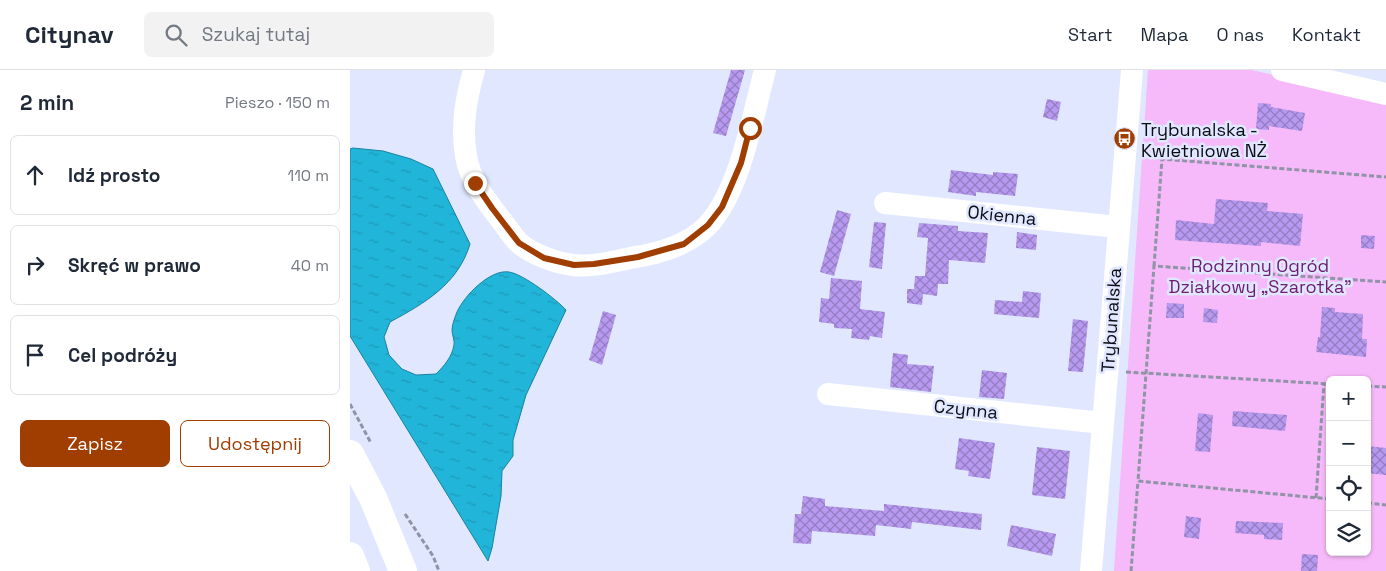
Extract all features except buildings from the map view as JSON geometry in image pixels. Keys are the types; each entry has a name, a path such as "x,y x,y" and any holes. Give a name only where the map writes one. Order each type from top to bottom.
{"main road":[{"path":"350,454 373,498 403,571"},
{"path":"350,556 356,571"}],"street":[{"path":"474,70 466,98 463,121 466,157 475,183 519,243 544,258 574,265 638,257 684,244 708,225 722,207 741,163 765,70"},
{"name":"Trybunalska","path":"1091,571 1132,70"},
{"path":"1282,70 1386,94"},
{"name":"Okienna","path":"885,203 1118,226"},
{"name":"Czynna","path":"828,394 1103,423"}],"path":[{"path":"1131,571 1162,159 1386,177"},
{"path":"1154,266 1386,282"},
{"path":"1107,370 1324,383 1316,498"},
{"path":"1371,386 1386,387"},
{"path":"1138,481 1326,499"},
{"path":"1371,503 1386,505"}],"green space":[{"name":"Rodzinny Ogród Działkowy „Szarotka”","path":"1148,70 1252,70 1386,102 1386,571 1114,571"}],"water":[{"path":"350,149 383,151 411,159 433,169 470,244 465,258 449,281 439,291 428,300 390,322 384,337 389,355 402,369 416,375 436,374 447,361 453,349 452,326 460,306 478,285 502,272 515,274 531,282 566,310 526,395 513,440 513,456 502,471 501,496 488,561 350,336"}],"place":[{"name":"Trybunalska - Kwietniowa NŻ","path":"1125,139"}],"route":[{"path":"475,183 519,243 544,258 574,265 638,257 684,244 708,225 722,207 741,163 750,128"}]}
